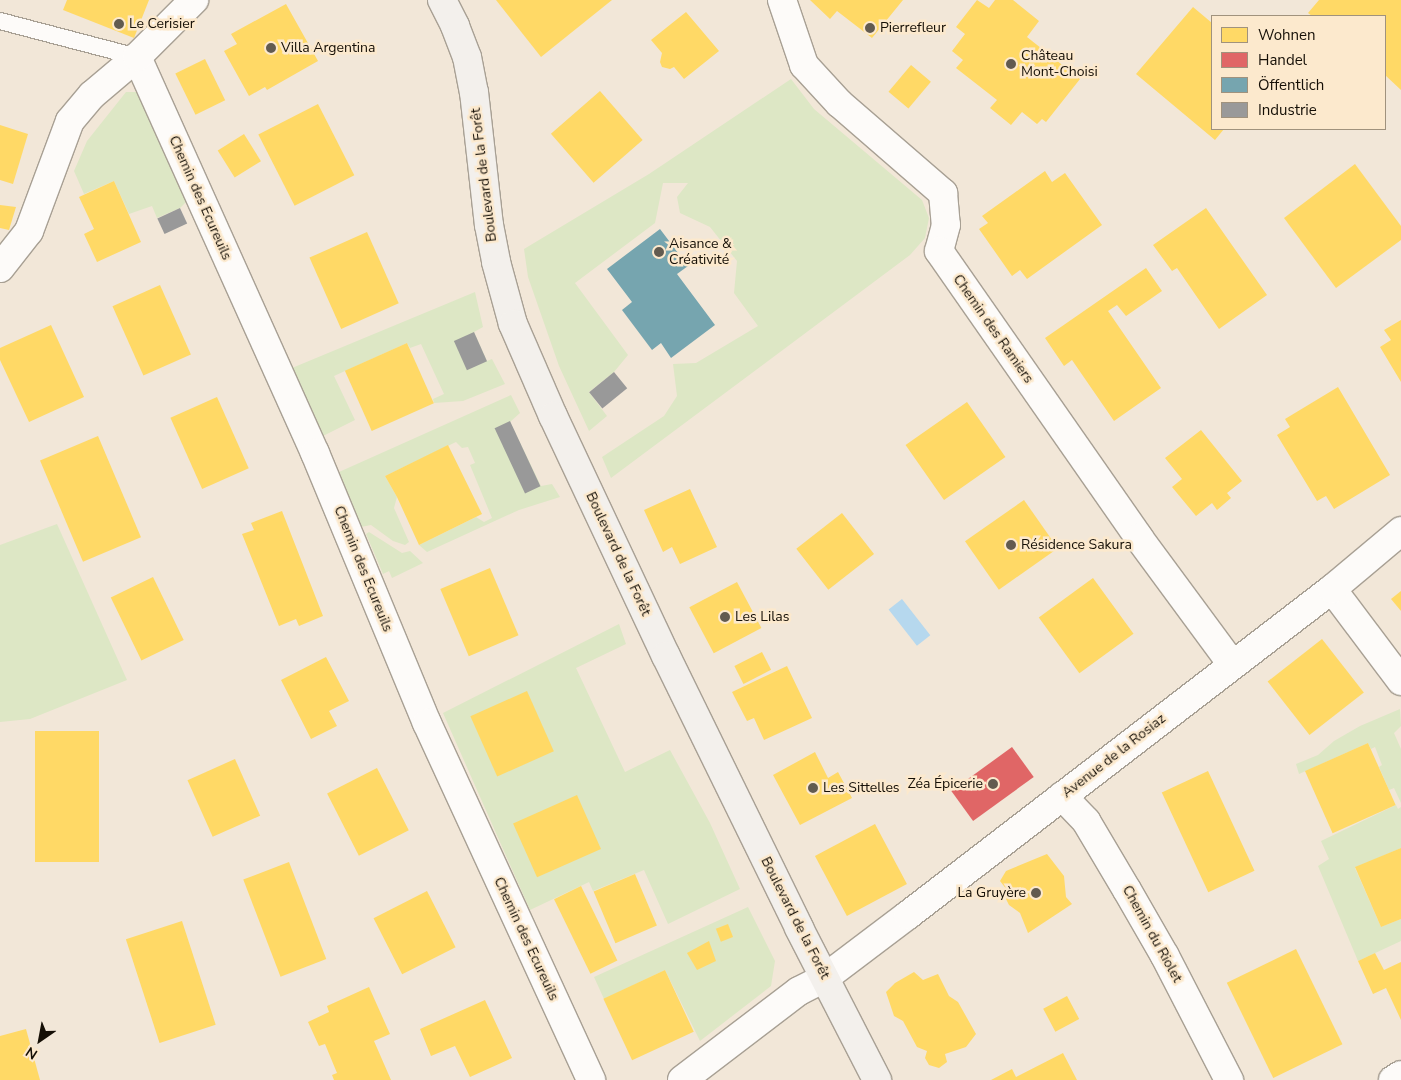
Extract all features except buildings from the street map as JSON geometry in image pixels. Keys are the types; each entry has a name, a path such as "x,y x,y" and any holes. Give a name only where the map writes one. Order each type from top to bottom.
{"street":[{"path":"0,268 29,231 70,121 92,96 137,57 194,0"},
{"name":"Boulevard de la Forêt","path":"442,0 455,26 471,75 489,225 496,262 513,324 666,656 799,928 877,1080"},
{"name":"Chemin des Ramiers","path":"782,0 804,65 838,103 943,193 946,225 939,251 1139,538 1232,664"},
{"name":"Chemin des Ecureuils","path":"137,57 315,453 427,723 591,1080"},
{"name":"Avenue de la Rosiaz","path":"682,1080 799,991 826,978 1332,589 1401,531"},
{"path":"1332,589 1401,681"},
{"name":"Chemin du Riolet","path":"1062,796 1086,821 1127,890 1165,956 1229,1080"},
{"path":"1393,1080 1401,1075"}],"lane":[{"path":"0,21 137,57"}],"green space":[{"path":"791,79 814,109 922,200 929,218 925,238 910,255 611,478 602,457 664,416 677,396 673,364 696,363 758,326 734,293 737,261 710,227 680,213 677,197 688,183 663,183 655,223 575,283 628,355 614,372 589,392 607,416 589,431 559,366 528,277 524,249 649,174"},
{"path":"126,92 140,92 190,198 180,208 157,218 152,206 129,214 114,181 84,194 74,171 87,141"},
{"path":"475,292 483,327 474,332 487,361 492,359 505,384 463,401 434,403 433,399 444,394 421,344 410,348 407,343 334,376 355,420 323,436 292,368"},
{"path":"511,395 520,413 510,422 541,486 552,484 560,497 519,510 427,552 419,545 476,517 484,522 492,518 470,465 475,463 468,447 462,448 456,442 385,476 397,497 394,508 409,542 405,545 393,541 371,525 361,527 339,472"},
{"path":"57,524 127,680 30,719 0,722 0,545"},
{"path":"369,532 402,553 410,551 423,563 392,578 389,571 383,574 366,534"},
{"path":"619,624 626,644 576,668 625,772 670,750 710,823 740,889 668,924 644,870 593,891 589,882 530,910 443,713"},
{"path":"1400,709 1401,726 1394,733 1401,749 1401,803 1394,788 1389,790 1379,767 1382,765 1375,747 1371,749 1368,743 1299,774 1296,764 1318,755 1334,741 1360,726"},
{"path":"1396,805 1398,809 1401,807 1401,848 1355,868 1381,927 1401,919 1401,941 1358,961 1318,866 1329,859 1321,841"},
{"path":"748,907 775,961 771,986 700,1041 665,970 604,999 594,977"}],"water":[{"path":"902,599 930,635 917,646 889,609"}],"place":[{"name":"Le Cerisier","path":"119,24"},
{"name":"Pierrefleur","path":"870,28"},
{"name":"Villa Argentina","path":"271,48"},
{"name":"Château Mont-Choisi","path":"1011,64"},
{"name":"Aisance & Créativité","path":"659,252"},
{"name":"Résidence Sakura","path":"1011,545"},
{"name":"Les Lilas","path":"725,617"},
{"name":"Zéa Épicerie","path":"993,784"},
{"name":"Les Sittelles","path":"813,788"},
{"name":"La Gruyère","path":"1036,893"}]}
